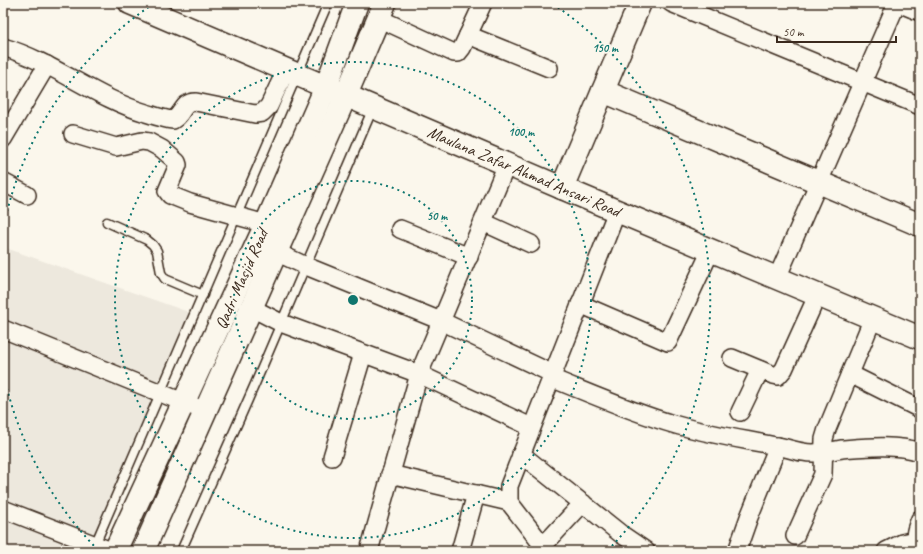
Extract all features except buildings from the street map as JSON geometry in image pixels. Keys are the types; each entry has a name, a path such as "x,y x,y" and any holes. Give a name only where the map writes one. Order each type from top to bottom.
{"street":[{"name":"Maulana Zafar Ahmad Ansari Road","path":"130,3 562,188 920,338"},
{"name":"Qadri Masjid Road","path":"115,551 185,403 266,224 326,87 357,3"},
{"path":"382,11 454,53 460,52 483,3"},
{"path":"562,188 640,3"},
{"path":"670,3 920,106"},
{"path":"777,278 898,3 920,12"},
{"name":"Qadri Masjid Road","path":"143,551 346,96 382,11"},
{"path":"468,35 549,68"},
{"path":"3,47 47,65 102,96 167,120 177,118 185,105 190,102 255,114 262,113 269,106 292,72"},
{"path":"3,139 47,65"},
{"path":"603,91 920,225"},
{"path":"73,134 116,147 142,142 154,144 178,162 167,191 170,195 190,203 266,224"},
{"path":"369,551 419,374 507,164"},
{"path":"3,182 27,195"},
{"path":"583,503 545,548 509,502 509,486 617,211"},
{"path":"483,222 531,244"},
{"path":"400,229 468,257"},
{"path":"580,304 668,342 711,250"},
{"path":"276,252 306,266 441,321 552,376 626,408 671,424 721,436 803,452 824,452 840,449 871,447 895,448 920,452"},
{"path":"732,358 772,375 778,376 782,373 818,294"},
{"path":"252,308 281,323 419,374 531,427"},
{"path":"795,536 823,474 824,439 827,429 873,318"},
{"path":"3,329 205,411"},
{"path":"332,457 363,354"},
{"path":"740,412 760,370"},
{"path":"850,374 920,409"},
{"path":"738,551 752,510 778,446"},
{"path":"521,454 622,534 646,551"},
{"path":"390,474 509,502"},
{"path":"460,551 476,494"},
{"path":"3,509 94,548 111,551"},
{"path":"886,551 902,544 918,543 915,535 920,519"}],"lane":[{"path":"94,548 237,215 292,72 328,3"},
{"path":"181,551 374,107"},
{"path":"107,222 147,240 153,245 157,251 158,264 161,273 165,279 203,295"}],"shaded area":[{"path":"3,247 197,315 90,551 3,551"}]}
